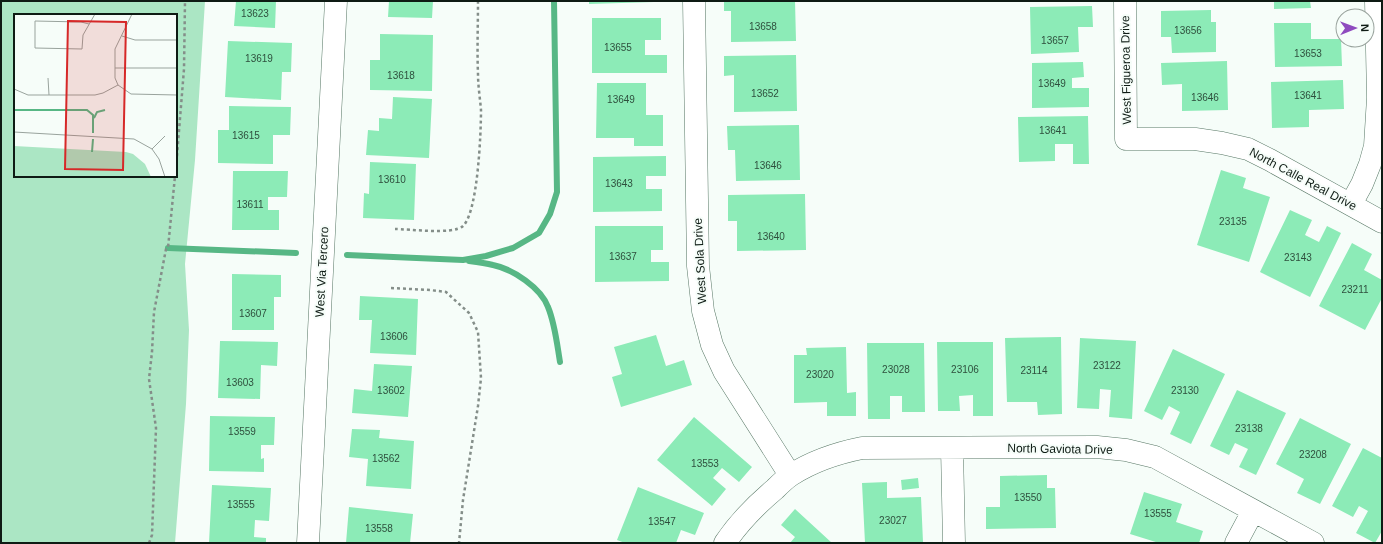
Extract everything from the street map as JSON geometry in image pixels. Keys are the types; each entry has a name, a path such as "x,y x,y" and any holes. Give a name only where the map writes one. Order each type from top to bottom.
{"street":[{"name":"West Via Tercero","path":"308,543 336,1"},
{"name":"West Sola Drive","path":"694,1 698,266 703,311 712,346 724,371 790,475"},
{"name":"West Figueroa Drive","path":"1125,1 1126,139"},
{"path":"1351,204 1362,184 1375,146 1378,98 1376,1"},
{"name":"North Calle Real Drive","path":"1126,139 1195,139 1222,142 1248,149 1382,222"},
{"name":"North Gaviota Drive","path":"790,475 821,459 862,448 1097,447 1126,450 1155,457 1313,543"},
{"path":"952,448 954,543"},
{"path":"725,543 736,527 790,475"},
{"path":"1236,543 1253,511"}],"path":[{"path":"177,156 184,69 186,1"},
{"path":"394,229 450,231 463,226 469,217 480,153 481,110 478,74 478,1"},
{"path":"149,543 152,535 156,428 149,379 154,312 166,249 168,248 175,177"},
{"path":"391,288 446,292 469,313 478,332 481,378 478,406 462,500 459,543"}],"green space":[{"path":"1,1 205,1 195,160 185,264 189,330 186,404 175,543 1,543"}],"building":[{"path":"236,1 276,1 275,28 234,26"},
{"path":"389,1 433,1 432,18 388,17"},
{"path":"589,1 654,1 654,2 589,4"},
{"path":"724,1 795,1 796,41 731,42 731,11 724,11"},
{"path":"1274,1 1310,1 1311,8 1274,9"},
{"path":"1092,6 1093,27 1078,27 1079,52 1031,54 1030,7"},
{"path":"1211,10 1211,22 1216,22 1216,52 1172,53 1171,37 1161,37 1161,11"},
{"path":"592,18 661,18 661,40 645,40 645,55 667,55 667,73 592,73"},
{"path":"1274,23 1311,23 1311,39 1335,39 1335,48 1341,48 1342,66 1275,67"},
{"path":"380,34 433,35 432,91 370,90 370,60 380,60"},
{"path":"228,41 292,43 291,72 282,72 281,100 225,97"},
{"path":"796,55 797,111 734,112 734,75 724,76 724,56"},
{"path":"1227,61 1228,110 1182,111 1182,84 1162,85 1161,63"},
{"path":"1083,62 1084,77 1072,78 1072,88 1089,88 1089,107 1032,108 1032,63"},
{"path":"1343,80 1344,109 1309,110 1309,127 1272,128 1271,82"},
{"path":"597,83 646,83 646,115 663,115 663,146 634,146 634,138 596,138"},
{"path":"393,97 432,99 429,158 366,155 368,130 379,131 379,118 392,119"},
{"path":"229,106 291,107 290,135 273,135 273,164 218,163 218,130 229,130"},
{"path":"1088,116 1089,164 1073,164 1073,144 1055,144 1055,161 1019,162 1018,117"},
{"path":"799,125 800,180 736,181 735,150 728,150 727,126"},
{"path":"666,156 666,176 646,176 646,189 662,189 662,211 593,212 593,157"},
{"path":"370,162 416,164 414,220 363,218 364,193 369,194"},
{"path":"1221,170 1246,178 1243,188 1270,197 1249,262 1197,245"},
{"path":"233,171 288,171 287,197 268,197 268,210 279,210 279,230 232,230"},
{"path":"805,194 806,250 737,251 737,221 728,221 728,195"},
{"path":"1290,210 1312,220 1305,235 1319,242 1327,226 1341,233 1310,297 1260,272"},
{"path":"595,226 663,226 663,250 651,250 651,262 669,262 669,281 595,282"},
{"path":"1352,243 1372,254 1364,270 1382,280 1382,298 1365,330 1319,306"},
{"path":"232,274 281,275 281,297 274,297 274,330 232,330"},
{"path":"360,296 418,299 416,355 370,353 372,320 359,320"},
{"path":"656,335 666,366 684,360 692,385 621,407 612,377 622,374 614,347"},
{"path":"1061,337 1062,414 1038,415 1037,402 1007,402 1005,338"},
{"path":"1080,338 1136,341 1132,419 1109,417 1111,390 1100,389 1099,409 1077,408"},
{"path":"220,341 278,342 277,366 261,365 260,399 218,398"},
{"path":"937,342 993,342 993,416 973,416 973,395 959,396 960,411 938,411"},
{"path":"867,343 924,343 925,412 902,412 902,396 890,396 890,419 868,419"},
{"path":"846,347 847,393 856,392 856,416 827,416 827,402 794,403 794,355 807,355 806,348"},
{"path":"1173,349 1225,374 1191,444 1170,434 1180,412 1169,406 1162,420 1144,411"},
{"path":"374,364 412,366 408,417 352,413 354,389 372,391"},
{"path":"1237,390 1286,413 1256,475 1239,467 1248,449 1235,443 1229,455 1210,446"},
{"path":"210,416 275,417 274,445 261,445 261,459 264,458 264,472 209,471"},
{"path":"694,417 752,467 739,482 722,468 713,478 726,489 712,506 657,460"},
{"path":"1300,418 1351,444 1320,504 1297,493 1304,479 1276,464"},
{"path":"352,429 380,430 379,438 414,441 411,489 366,486 368,459 349,457"},
{"path":"1363,448 1382,458 1382,531 1375,543 1356,533 1368,511 1359,506 1353,517 1332,506"},
{"path":"1047,475 1047,488 1055,488 1056,528 986,529 986,507 1000,507 1000,476"},
{"path":"918,478 919,488 902,490 901,480"},
{"path":"887,482 887,498 921,497 923,542 865,543 862,483"},
{"path":"212,485 271,488 269,521 255,520 254,537 266,538 266,543 209,543"},
{"path":"638,487 704,513 695,535 681,530 676,543 625,543 617,540"},
{"path":"1144,492 1182,504 1176,522 1203,531 1199,543 1159,543 1130,534"},
{"path":"349,507 413,514 410,543 346,543"},
{"path":"795,509 832,543 790,543 795,537 781,525"}],"waterway":[{"path":"347,255 463,260 486,256 513,248 539,233 550,214 557,192 554,1"},
{"path":"168,248 296,253"},
{"path":"469,261 501,267 517,275 533,286 548,307 556,334 560,362"}]}
